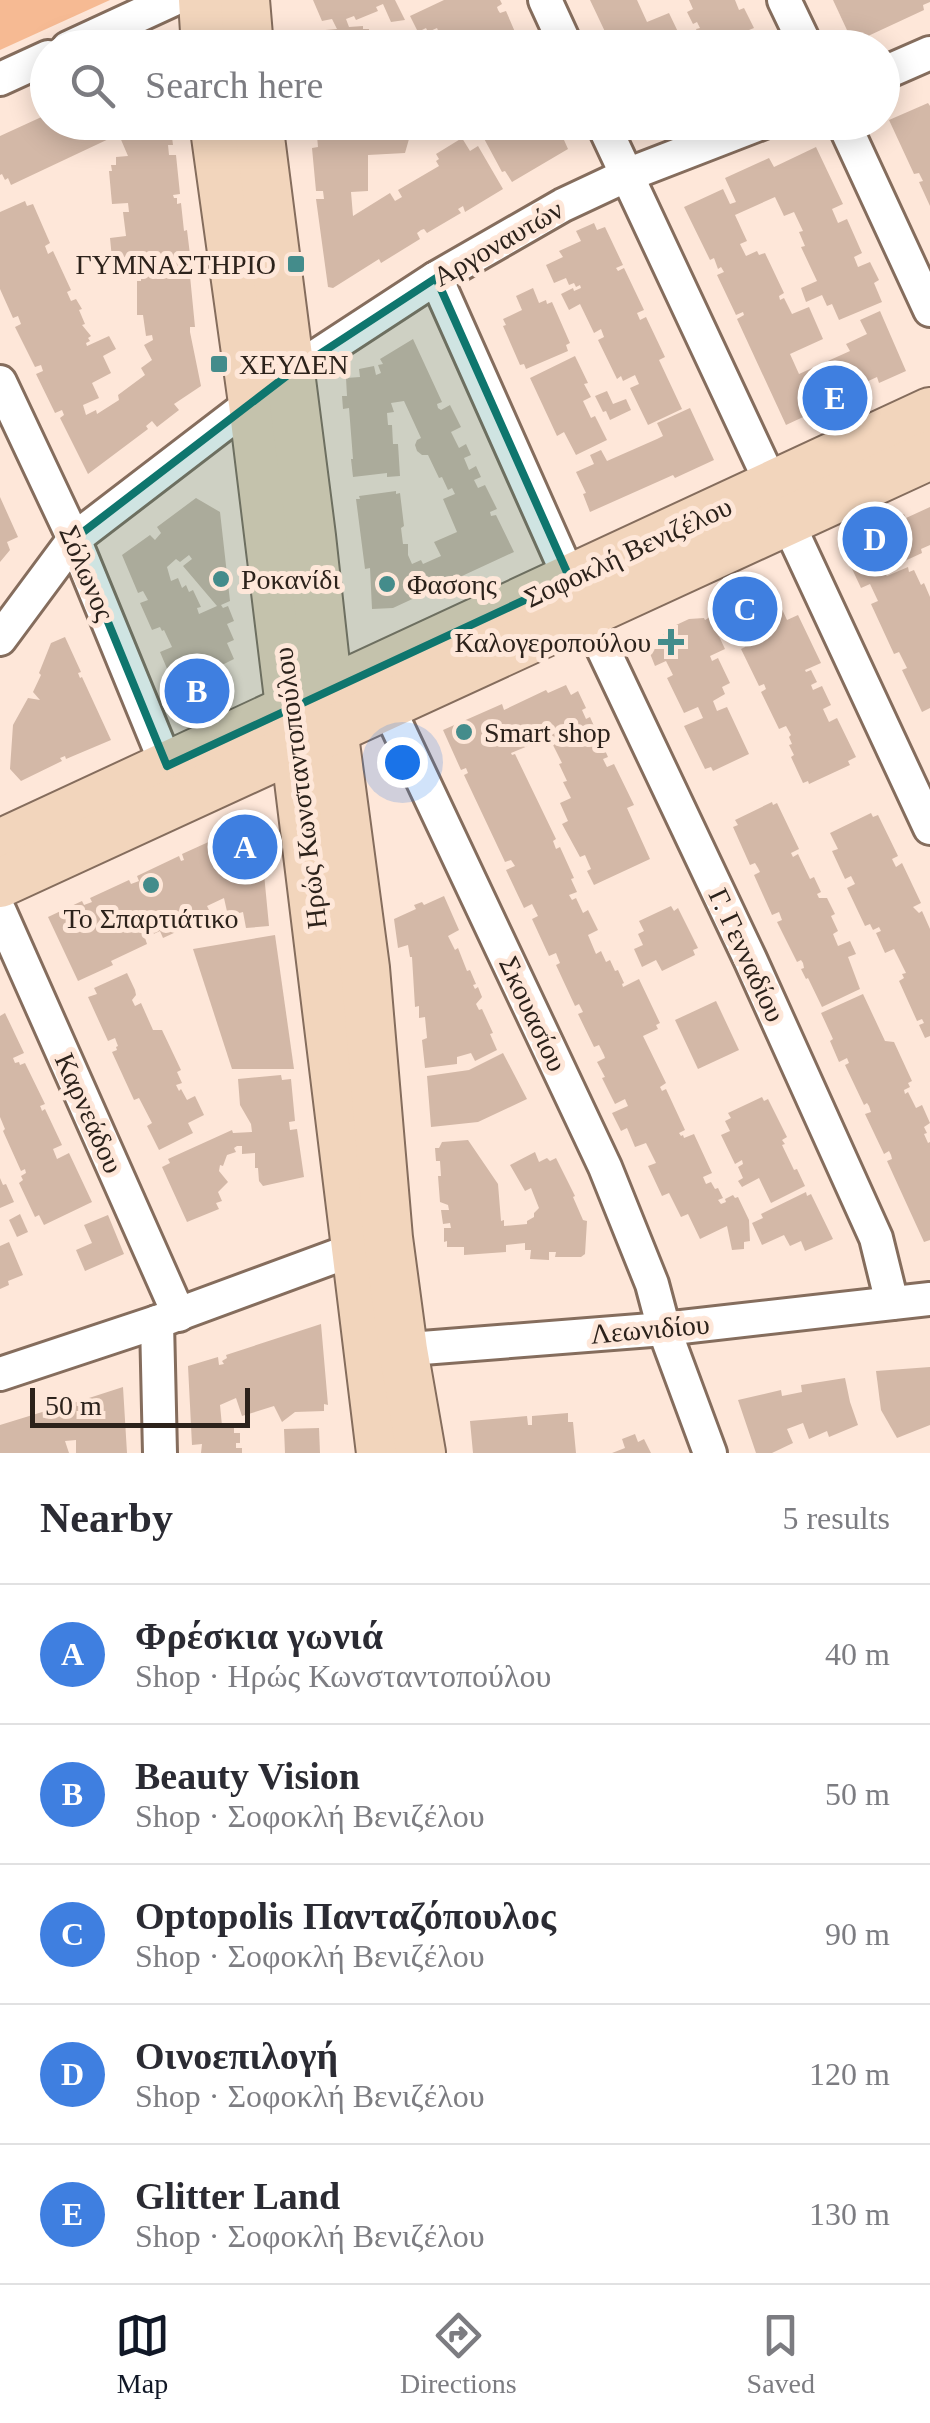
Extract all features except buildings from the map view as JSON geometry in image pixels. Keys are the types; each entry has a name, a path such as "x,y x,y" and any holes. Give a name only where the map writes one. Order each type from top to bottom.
{"street":[{"path":"107,30 172,0"},
{"path":"202,0 204,30"},
{"path":"245,0 248,30"},
{"path":"545,0 559,30"},
{"path":"784,0 798,30"},
{"path":"900,66 930,52"},
{"path":"0,79 30,65"},
{"name":"Ηρώς Κωνσταντοπούλου","path":"216,140 252,403 312,719 386,1351 381,1453"},
{"name":"Ηρώς Κωνσταντοπούλου","path":"260,140 311,536 312,719"},
{"path":"610,140 930,828"},
{"name":"Αργοναυτών","path":"0,639 74,540 289,374 436,278 562,205 718,140"},
{"path":"851,140 930,310"},
{"name":"Γ. Γενναδίου","path":"436,278 578,596 742,942 876,1238 892,1303"},
{"name":"Σόλωνος","path":"0,382 74,540 167,766"},
{"name":"Σοφοκλή Βενιζέλου","path":"0,883 312,719 780,503 930,412"},
{"name":"Σοφοκλή Βενιζέλου","path":"780,503 930,455"},
{"name":"Σοφοκλή Βενιζέλου","path":"0,844 167,766 312,719 387,704 578,596"},
{"name":"Σκουασίου","path":"387,704 605,1167 652,1284 664,1329 710,1453"},
{"name":"Καρνεάδου","path":"0,912 168,1318 160,1453"},
{"path":"0,1374 372,1243"},
{"name":"Λεωνιδίου","path":"386,1351 664,1329 930,1299"},
{"name":"Ηρώς Κωνσταντοπούλου","path":"386,1351 421,1453"}],"highlighted area":[{"path":"436,278 570,579 167,766 74,539 289,374"}],"shaded area":[{"path":"0,0 110,0 44,30 30,30 30,36 0,50"}],"place":[{"name":"ΓΥΜΝΑΣΤΗΡΙΟ","path":"296,264"},
{"name":"ΧΕΥΔΕΝ","path":"219,364"},
{"name":"Glitter Land","path":"835,398"},
{"name":"Οινοεπιλογή","path":"875,539"},
{"name":"Ροκανίδι","path":"221,579"},
{"name":"Φασοης","path":"387,584"},
{"name":"Optopolis Πανταζόπουλος","path":"745,609"},
{"name":"Καλογεροπούλου","path":"671,642"},
{"name":"Beauty Vision","path":"197,691"},
{"name":"Smart shop","path":"464,732"},
{"name":"Φρέσκια γωνιά","path":"245,847"},
{"name":"Το Σπαρτιάτικο","path":"151,885"}]}
